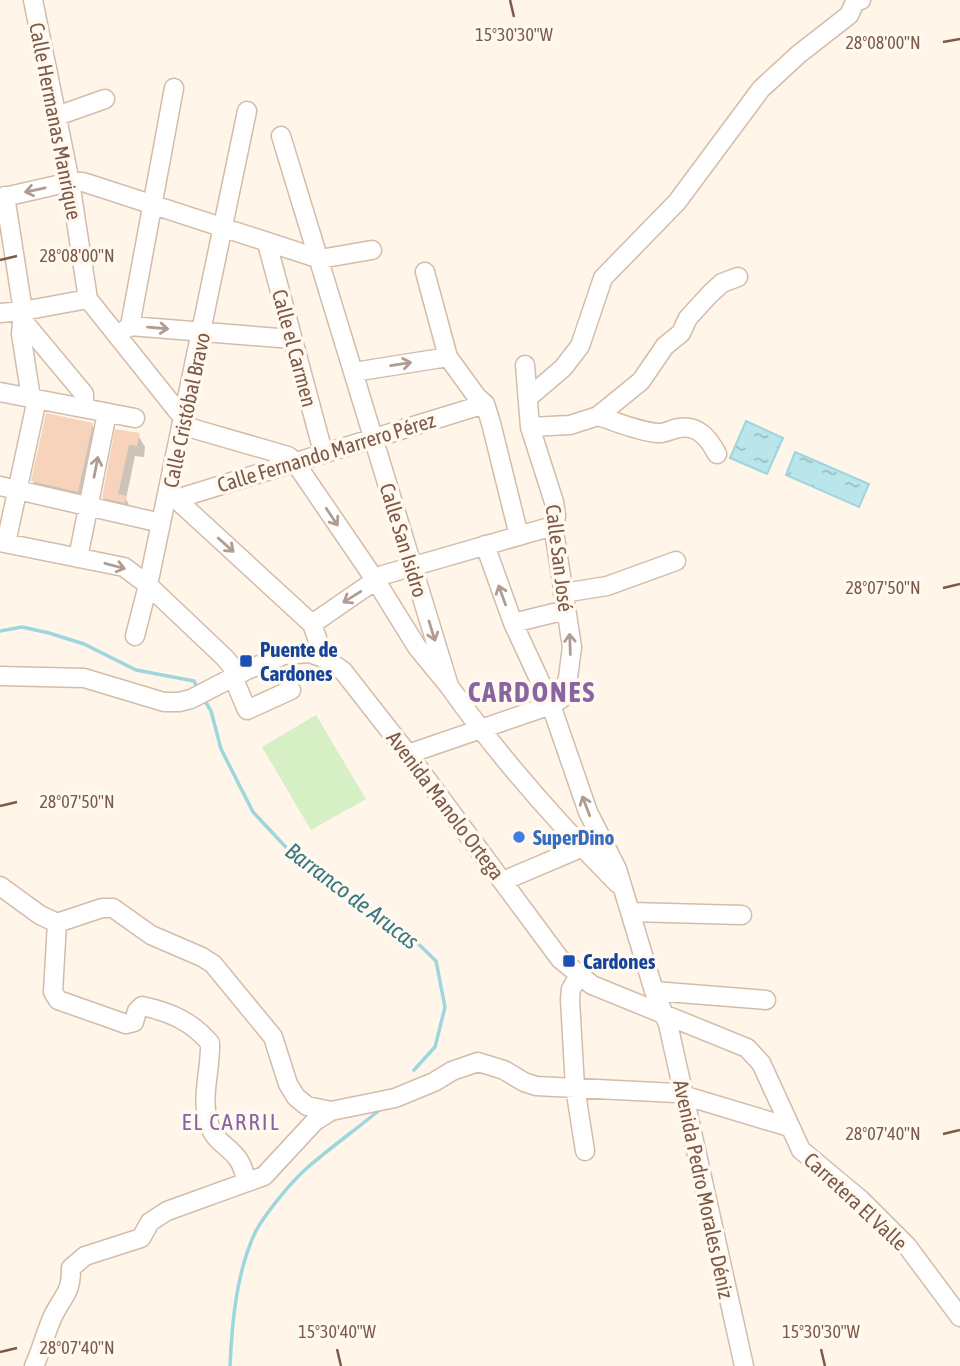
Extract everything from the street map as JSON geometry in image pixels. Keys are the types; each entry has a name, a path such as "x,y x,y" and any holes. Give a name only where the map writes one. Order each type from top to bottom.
{"street":[{"name":"Calle Hermanas Manrique","path":"33,0 70,182 88,299"},
{"path":"529,397 563,368 580,346 603,278 677,202 761,89 799,54 849,15 857,1"},
{"path":"124,330 174,88"},
{"path":"57,116 105,99"},
{"name":"Calle Cristóbal Bravo","path":"135,636 161,523 172,498 182,419 247,111"},
{"name":"Calle San Isidro","path":"281,136 449,686 480,729 582,847 624,890"},
{"path":"290,690 247,710 235,676 225,658 148,585 124,567 3,542 9,487 34,399 21,334 23,316 2,197 70,182 83,182 320,259 372,250"},
{"name":"Calle el Carmen","path":"267,243 323,452"},
{"path":"425,272 448,357 485,404 519,536"},
{"path":"530,427 570,425 597,416 641,381 665,346 681,333 688,318 710,294 722,283 738,277"},
{"path":"0,313 23,316 88,299 124,330 182,419 191,428 288,456 376,581 417,647 449,686"},
{"path":"23,316 84,394 84,408"},
{"path":"124,330 202,332 292,339"},
{"path":"354,372 448,357"},
{"name":"Calle San José","path":"525,365 530,427 555,502 553,526 572,647 568,678 561,699 551,705"},
{"path":"0,392 135,418"},
{"name":"Calle Fernando Marrero Pérez","path":"172,498 485,404"},
{"path":"78,558 107,413"},
{"path":"597,416 643,431 662,434 680,428 694,429 708,437 717,454"},
{"path":"9,487 161,523"},
{"path":"172,498 312,624 324,658"},
{"path":"312,624 383,575 553,526"},
{"name":"Avenida Pedro Morales Déniz","path":"485,545 513,623 551,705 588,812 617,869 663,1013 744,1366"},
{"path":"513,623 676,561"},
{"path":"0,676 84,678 164,702 191,699 284,655 309,653 324,658"},
{"name":"Avenida Manolo Ortega","path":"324,658 343,671 561,958 592,985 663,1013"},
{"path":"408,754 551,705"},
{"path":"503,881 601,839"},
{"path":"0,886 40,915 57,923 102,908 113,908 151,935 213,964 274,1037 288,1084 296,1097 307,1106 331,1111"},
{"path":"631,912 742,915"},
{"path":"57,923 53,992 58,1000 126,1024 134,1022 137,1011 142,1006 160,1010 180,1017 200,1031 210,1043 209,1080 204,1092 209,1125 215,1135 239,1157 246,1182"},
{"path":"579,976 571,989 570,1000 575,1087 585,1152"},
{"path":"654,991 765,1000"},
{"name":"Carretera El Valle","path":"663,1013 747,1048 761,1063 801,1150 862,1200 907,1246 960,1317"},
{"path":"672,1045 677,1034 691,1024"},
{"path":"34,1366 55,1312 66,1297 71,1282 71,1268 85,1256 141,1238 150,1222 167,1211 264,1176 315,1121 331,1111 395,1098 478,1062 504,1070 536,1086 676,1093 789,1127"}],"green space":[{"path":"316,715 366,799 311,830 262,747"}],"water":[{"path":"746,421 783,438 767,474 730,458"},
{"path":"795,452 869,484 859,507 786,475"}],"building":[{"path":"46,413 93,423 78,492 31,481"},
{"path":"115,429 140,433 137,446 129,445 118,494 126,496 125,503 102,498"}],"waterway":[{"name":"Barranco de Arucas","path":"0,631 22,627 49,633 84,644 136,670 194,681 198,689"},
{"name":"Barranco de Arucas","path":"204,699 211,711 221,749 253,812 297,859 407,933 436,961 445,1007 435,1047 414,1070"},
{"name":"Barranco de Arucas","path":"230,1366 239,1283 258,1227 301,1174 382,1108"}],"place":[{"name":"Puente de Cardones","path":"246,661"},
{"name":"SuperDino","path":"519,837"},
{"name":"Cardones","path":"569,961"}],"district":[{"name":"CARDONES","path":"532,692"},
{"name":"EL CARRIL","path":"231,1122"}]}
